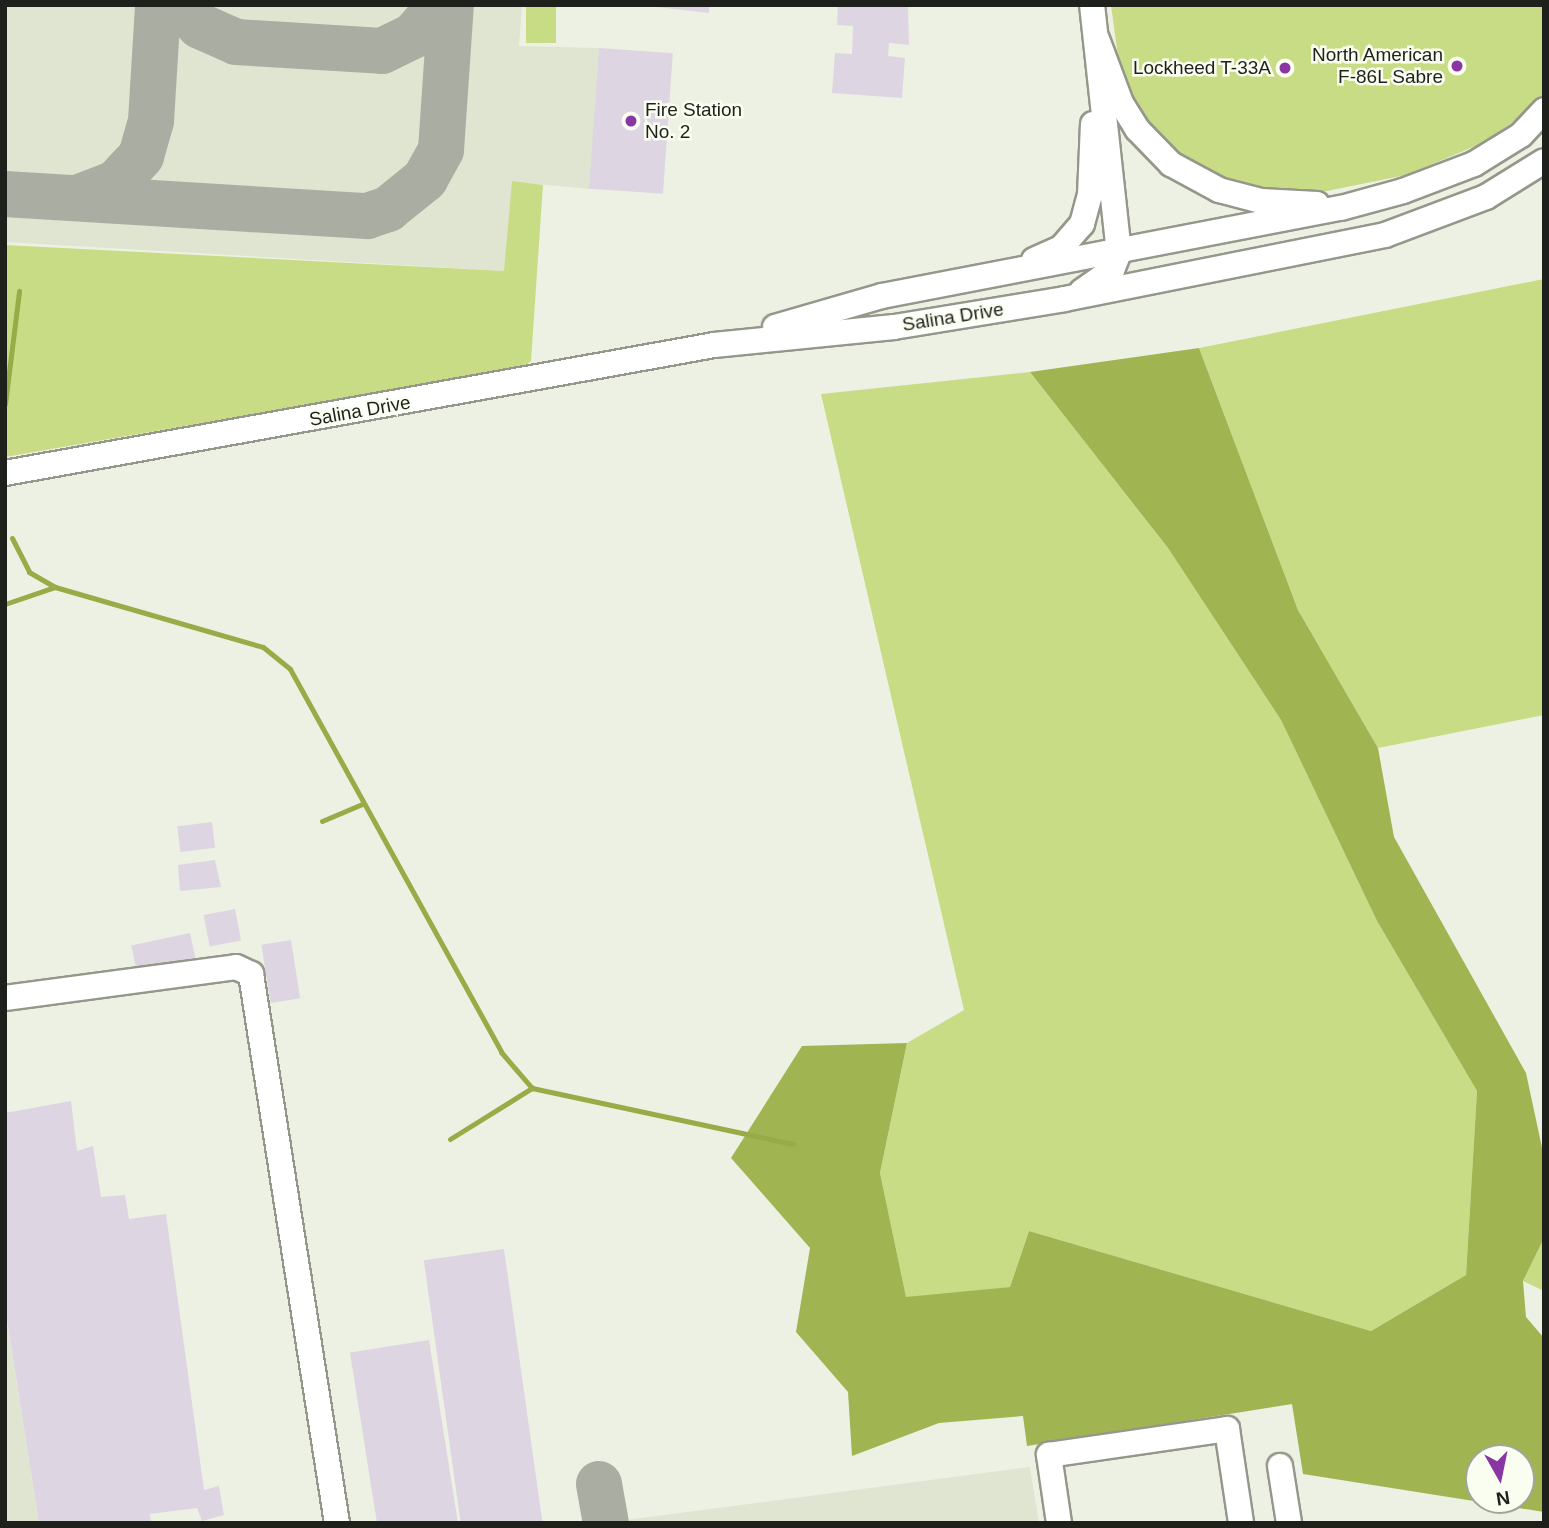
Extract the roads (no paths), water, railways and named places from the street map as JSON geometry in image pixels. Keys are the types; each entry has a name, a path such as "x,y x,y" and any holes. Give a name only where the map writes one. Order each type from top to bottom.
{"street":[{"path":"1065,299 1105,276 1119,253 1097,39 1091,5"},
{"path":"1097,39 1121,103 1137,129 1171,164 1194,179 1262,201 1367,201"},
{"name":"Salina Drive","path":"1000,275 1061,248 1082,224 1090,195 1097,39"},
{"name":"Salina Drive","path":"714,345 882,296 1119,253 1367,201 1474,164 1541,115"},
{"name":"Salina Drive","path":"5,473 714,345 894,327 1065,299 1408,228 1486,197 1544,161"},
{"name":"Salina Drive","path":"1119,253 1134,261 1190,273"},
{"path":"5,998 236,967 251,974 337,1523"},
{"path":"1059,1523 1049,1455 1227,1429 1241,1523"},
{"path":"1280,1466 1289,1523"}],"waterway":[{"path":"5,404 19,291"},
{"path":"12,538 29,572 55,587 263,647 290,669 501,1052 532,1088 793,1144"},
{"path":"5,604 55,587"},
{"path":"322,821 362,804"},
{"path":"450,1139 532,1088"}],"place":[{"name":"North American F-86L Sabre","path":"1457,66"},
{"name":"Lockheed T-33A","path":"1285,68"},
{"name":"Fire Station No. 2","path":"631,121"}]}
